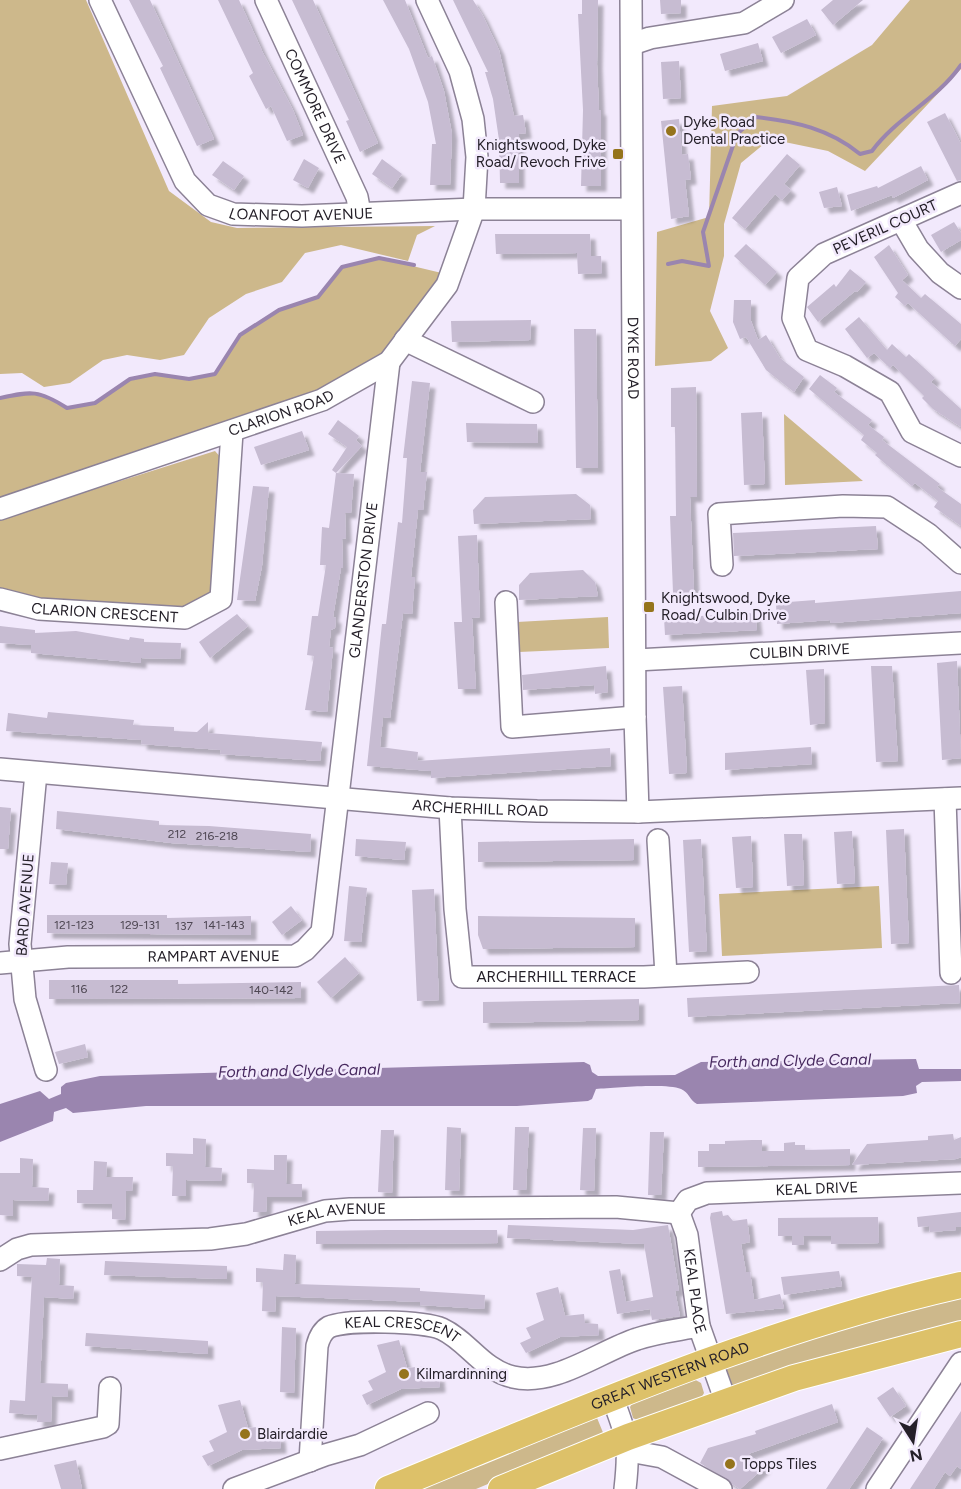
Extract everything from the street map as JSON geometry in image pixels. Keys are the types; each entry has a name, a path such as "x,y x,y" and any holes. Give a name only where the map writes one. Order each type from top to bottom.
{"main road":[{"name":"GREAT WESTERN ROAD","path":"388,1489 710,1359 808,1326 961,1285"},
{"path":"501,1489 628,1444 726,1402 794,1378 961,1334"}],"street":[{"name":"LOANFOOT AVENUE","path":"100,0 186,181 208,205 233,214 302,216 474,208 631,209"},
{"name":"COMMORE DRIVE","path":"266,0 357,196 360,213"},
{"path":"427,0 460,71 473,119 477,157 474,208"},
{"name":"DYKE ROAD","path":"631,0 635,717 638,812"},
{"path":"632,44 650,38 744,22 783,0"},
{"name":"PEVERIL COURT","path":"961,193 824,254 798,278 792,318 807,350 845,366 890,392 912,432 961,456"},
{"name":"CLARION ROAD","path":"0,509 322,400 389,362 447,285 474,208"},
{"path":"901,220 918,249 939,273 961,288"},
{"path":"405,340 533,402"},
{"name":"GLANDERSTON DRIVE","path":"339,799 389,362"},
{"name":"CLARION CRESCENT","path":"0,599 39,609 185,618 221,599 232,432"},
{"path":"722,566 719,514 843,506 887,507 928,534 961,563"},
{"path":"506,602 512,727 635,717"},
{"name":"CULBIN DRIVE","path":"636,660 961,643"},
{"name":"ARCHERHILL ROAD","path":"0,769 450,808 638,812 953,798"},
{"name":"BARD AVENUE","path":"36,773 21,931 10,961 46,1070"},
{"path":"951,973 953,798"},
{"name":"RAMPART AVENUE","path":"10,961 296,956 305,951 322,932 339,799"},
{"name":"ARCHERHILL TERRACE","path":"450,808 455,909 462,977 748,972"},
{"path":"658,840 666,975"},
{"name":"KEAL DRIVE","path":"680,1213 688,1200 707,1193 961,1183"},
{"name":"KEAL AVENUE","path":"0,1260 17,1249 31,1245 210,1239 246,1234 301,1216 350,1209 616,1207 680,1213"},
{"name":"KEAL PLACE","path":"680,1213 687,1235 699,1326 726,1402"},
{"name":"KEAL CRESCENT","path":"310,1461 317,1346 322,1333 332,1326 370,1322 438,1327 491,1368 509,1377 524,1379 579,1365 634,1340 699,1326"},
{"path":"877,1489 961,1363"},
{"path":"0,1449 103,1427 108,1424 110,1388"},
{"path":"612,1397 628,1444 625,1489"},
{"path":"234,1489 360,1445 428,1413"},
{"path":"628,1444 663,1456 721,1489"}],"shaded area":[{"path":"0,0 86,0 169,191 211,222 237,228 435,226 417,235 408,261 341,245 305,253 282,282 246,294 209,318 184,355 160,360 127,355 103,360 70,383 44,387 22,373 0,374"},
{"path":"910,0 961,0 961,69 865,171 828,151 770,139 741,163 724,224 724,256 710,311 728,348 711,361 655,366 657,232 709,217 712,106 787,96 872,45"},
{"path":"379,258 450,275 389,362 322,400 0,509 0,398 28,393 42,395 68,408 95,403 130,379 155,374 189,379 215,374 240,335 279,310 318,297 342,267"},
{"path":"784,414 863,481 785,485"},
{"path":"215,451 223,460 211,600 187,614 28,599 0,589 0,519"},
{"path":"608,617 609,648 519,652 517,622"},
{"path":"879,886 882,948 722,956 719,894"},
{"path":"916,1059 919,1069 961,1069 961,1081 922,1082 916,1086 917,1093 903,1096 697,1104 681,1089 652,1086 596,1089 592,1099 588,1101 517,1106 146,1106 73,1113 66,1108 54,1112 53,1121 0,1142 0,1104 40,1091 49,1099 61,1094 61,1087 66,1083 100,1076 584,1062 590,1065 592,1072 598,1076 675,1075 701,1062"},
{"path":"961,1298 961,1322 926,1329 730,1389 722,1371 728,1362 869,1321"},
{"path":"692,1378 701,1383 704,1393 700,1400 641,1422 633,1418 630,1407 635,1399"},
{"path":"595,1413 604,1435 476,1489 412,1489"}],"building":[{"path":"129,0 150,0 214,139 197,146 160,68 163,66"},
{"path":"218,0 239,0 303,135 287,141 271,106 266,109 249,76 253,73"},
{"path":"292,0 313,0 378,143 360,152 346,121 349,120"},
{"path":"383,0 405,0 428,58 432,56 444,91 452,134 450,185 430,185 432,144 436,144 428,102 409,49"},
{"path":"453,0 473,0 483,16 499,50 514,116 523,115 526,133 519,134 519,183 500,183 499,140 493,99 485,72 488,72"},
{"path":"582,0 598,0 597,64 599,110 601,110 601,186 581,186 583,110 578,14 582,14"},
{"path":"660,0 681,0 681,13 661,14"},
{"path":"833,0 863,0 833,25 821,10"},
{"path":"807,19 816,35 781,53 772,37"},
{"path":"758,43 763,61 725,71 720,54"},
{"path":"679,61 681,98 663,99 661,62"},
{"path":"945,113 961,144 961,180 957,181 927,122"},
{"path":"679,119 682,155 688,154 691,179 685,180 689,216 671,219 661,121"},
{"path":"787,154 800,165 784,184 791,190 782,200 775,194 745,229 732,218"},
{"path":"304,159 319,168 308,188 293,180"},
{"path":"382,159 402,174 392,188 372,174"},
{"path":"223,161 244,176 234,190 212,175"},
{"path":"921,166 928,180 893,198 892,195 851,211 847,195 877,186 878,188"},
{"path":"837,187 842,206 824,208 819,192"},
{"path":"954,222 961,233 961,240 941,252 931,235"},
{"path":"495,234 590,234 591,256 601,256 602,273 578,274 577,253 496,254"},
{"path":"746,244 777,272 765,285 734,256"},
{"path":"889,245 908,275 902,280 921,298 925,294 961,324 961,339 955,346 908,303 905,306 895,297 898,293 874,257"},
{"path":"850,269 866,282 857,292 855,291 818,322 807,307 834,284 836,287"},
{"path":"734,300 751,300 751,321 758,340 766,335 780,358 804,377 794,392 766,370 746,337 740,339 733,322"},
{"path":"859,317 887,350 892,344 906,357 909,354 935,378 931,382 961,409 961,427 933,409 922,398 924,396 893,365 890,368 874,353 867,358 845,329"},
{"path":"531,320 530,340 452,342 451,321"},
{"path":"574,329 596,329 598,468 576,468"},
{"path":"820,375 837,388 834,392 872,420 868,425 884,437 882,440 940,484 937,487 961,504 961,526 934,507 938,501 915,483 912,486 875,455 877,453 861,440 864,435 809,389"},
{"path":"412,381 430,383 420,472 427,472 423,510 418,510 411,577 415,577 412,614 403,613 390,718 383,717 380,747 418,752 417,761 610,748 611,766 431,778 431,771 367,766 382,624 386,624 398,522 402,523 407,458 403,458"},
{"path":"696,387 697,497 690,497 694,592 673,593 670,516 676,516 675,427 671,427 671,388"},
{"path":"762,412 765,484 744,485 741,413"},
{"path":"338,420 359,436 356,440 362,446 336,473 332,470 347,447 328,434"},
{"path":"466,423 537,424 538,443 467,442"},
{"path":"302,431 309,450 261,465 254,447"},
{"path":"336,473 354,474 351,513 345,513 346,538 342,539 343,568 341,568 333,617 336,618 335,628 331,630 329,647 333,648 327,712 305,710 314,656 307,655 312,616 318,616 326,565 320,565 322,527 329,528"},
{"path":"253,486 269,487 262,566 255,601 237,600"},
{"path":"576,494 590,505 591,519 474,524 473,510 485,497"},
{"path":"876,526 878,549 734,556 733,533"},
{"path":"477,535 480,617 472,618 476,689 458,689 454,622 462,622 458,536"},
{"path":"583,570 595,582 598,596 519,600 519,585 530,573"},
{"path":"961,591 961,613 831,623 830,620 777,624 776,603 815,600 815,603"},
{"path":"755,613 757,630 665,635 664,618"},
{"path":"237,614 248,626 210,658 199,642"},
{"path":"0,626 35,630 35,633 76,631 129,640 130,637 144,639 144,642 181,643 180,659 141,658 141,663 31,653 31,645 0,643"},
{"path":"957,661 961,758 942,760 937,663"},
{"path":"606,666 608,692 595,694 594,685 523,690 522,675"},
{"path":"871,666 892,666 898,761 876,762"},
{"path":"824,669 825,723 810,725 806,670"},
{"path":"682,686 687,773 669,774 663,687"},
{"path":"48,712 134,720 133,725 174,727 174,731 197,732 208,722 208,733 322,742 320,761 220,754 221,750 141,744 142,740 6,731 8,713 47,718"},
{"path":"811,747 812,764 725,770 725,753"},
{"path":"0,807 11,808 8,849 0,849"},
{"path":"57,811 159,821 159,825 209,826 311,834 310,852 171,843 56,829"},
{"path":"904,829 909,943 891,944 886,830"},
{"path":"852,831 855,883 837,884 834,832"},
{"path":"784,834 802,834 804,885 787,886"},
{"path":"751,836 753,887 736,888 732,837"},
{"path":"356,839 406,842 404,860 355,856"},
{"path":"634,839 634,860 478,862 478,842"},
{"path":"701,839 707,951 689,952 683,840"},
{"path":"51,862 68,863 66,885 49,884"},
{"path":"349,886 367,888 361,942 344,941"},
{"path":"434,889 439,1000 417,1001 412,890"},
{"path":"291,906 302,920 282,935 272,922"},
{"path":"47,915 167,915 167,918 251,916 251,935 47,933"},
{"path":"478,916 635,918 635,947 483,949 478,935"},
{"path":"345,957 359,973 331,998 317,982"},
{"path":"49,980 178,980 178,984 301,982 301,998 49,999"},
{"path":"959,985 960,1003 688,1017 687,998"},
{"path":"639,999 639,1020 483,1023 483,1002"},
{"path":"85,1044 88,1057 59,1064 55,1052"},
{"path":"447,1127 461,1128 459,1191 445,1190"},
{"path":"515,1127 529,1127 526,1190 513,1190"},
{"path":"583,1128 596,1128 594,1191 580,1190"},
{"path":"381,1130 394,1130 392,1193 378,1192"},
{"path":"650,1132 664,1132 661,1195 648,1195"},
{"path":"953,1134 954,1140 961,1137 961,1157 956,1159 852,1165 867,1144 928,1140 928,1136"},
{"path":"193,1138 206,1139 205,1167 222,1168 221,1181 186,1180 186,1196 172,1196 173,1166 166,1166 166,1153 193,1154"},
{"path":"762,1140 762,1151 784,1151 784,1143 795,1142 795,1145 805,1145 805,1150 850,1149 850,1165 698,1167 698,1151 709,1151 709,1144"},
{"path":"274,1155 287,1155 286,1184 302,1184 302,1197 267,1197 266,1212 253,1212 254,1183 247,1183 247,1169 274,1170"},
{"path":"20,1158 33,1159 32,1187 49,1188 48,1201 13,1200 13,1216 0,1215 0,1173 20,1173"},
{"path":"94,1161 107,1162 106,1177 133,1177 132,1191 126,1191 125,1220 112,1219 112,1204 77,1203 77,1190 93,1190"},
{"path":"722,1211 723,1216 728,1215 733,1221 747,1219 750,1242 741,1244 746,1272 750,1272 754,1300 780,1294 784,1308 726,1314 710,1218 711,1213"},
{"path":"961,1212 961,1227 956,1227 956,1230 930,1232 929,1226 918,1227 917,1217"},
{"path":"878,1217 879,1243 831,1244 831,1236 803,1236 804,1245 792,1245 792,1236 778,1236 778,1218"},
{"path":"508,1225 633,1230 668,1225 679,1291 675,1291 680,1316 652,1320 650,1309 617,1314 609,1271 620,1269 626,1302 653,1297 644,1244 507,1238"},
{"path":"497,1230 498,1243 316,1244 316,1231"},
{"path":"284,1254 296,1255 295,1284 420,1288 420,1291 485,1295 484,1309 420,1305 420,1302 276,1296 275,1312 262,1311 263,1282 256,1282 256,1268 283,1270"},
{"path":"47,1258 60,1259 59,1285 74,1286 73,1299 44,1297 40,1383 68,1384 68,1397 52,1396 51,1422 37,1422 38,1415 9,1413 10,1400 25,1401 32,1277 17,1276 17,1264 46,1265"},
{"path":"105,1261 227,1266 227,1279 104,1275"},
{"path":"839,1271 842,1286 784,1295 781,1277"},
{"path":"558,1287 565,1316 584,1314 585,1323 598,1324 599,1335 560,1337 526,1353 520,1343 531,1338 526,1328 544,1320 536,1293"},
{"path":"282,1327 296,1328 294,1393 280,1392"},
{"path":"86,1333 208,1341 208,1354 85,1346"},
{"name":"Kilmardinning","path":"399,1340 407,1368 426,1366 427,1376 439,1376 440,1387 401,1389 367,1405 362,1395 373,1390 368,1381 386,1372 377,1345"},
{"path":"893,1387 906,1406 890,1417 877,1398"},
{"name":"Blairdardie","path":"240,1400 248,1428 267,1426 267,1436 280,1436 281,1448 242,1450 208,1466 202,1456 214,1451 209,1441 227,1432 218,1405"},
{"path":"832,1404 838,1422 748,1454 765,1467 740,1489 700,1463 708,1448 756,1434 755,1431"},
{"path":"961,1411 961,1469 957,1466 950,1476 945,1472 934,1489 910,1489"},
{"path":"867,1427 883,1438 863,1469 849,1489 826,1489"},
{"path":"76,1460 82,1489 61,1489 54,1465"}],"waterway":[{"path":"668,264 682,261 709,266 703,232 737,134 756,117 784,121 824,132 860,154 872,151 893,128 940,88 961,65"},
{"path":"0,398 28,393 42,395 67,408 95,403 130,379 155,374 189,379 215,374 240,335 279,310 318,297 342,267 379,258 414,265"}],"place":[{"name":"Dyke Road Dental Practice","path":"671,131"},
{"name":"Knightswood, Dyke Road/ Revoch Frive","path":"618,154"},
{"name":"Knightswood, Dyke Road/ Culbin Drive","path":"649,607"},
{"name":"Kilmardinning","path":"404,1374"},
{"name":"Blairdardie","path":"245,1434"},
{"name":"Topps Tiles","path":"730,1464"}],"water label":[{"name":"Forth and Clyde Canal","path":"790,1060"},
{"name":"Forth and Clyde Canal","path":"299,1070"}]}
